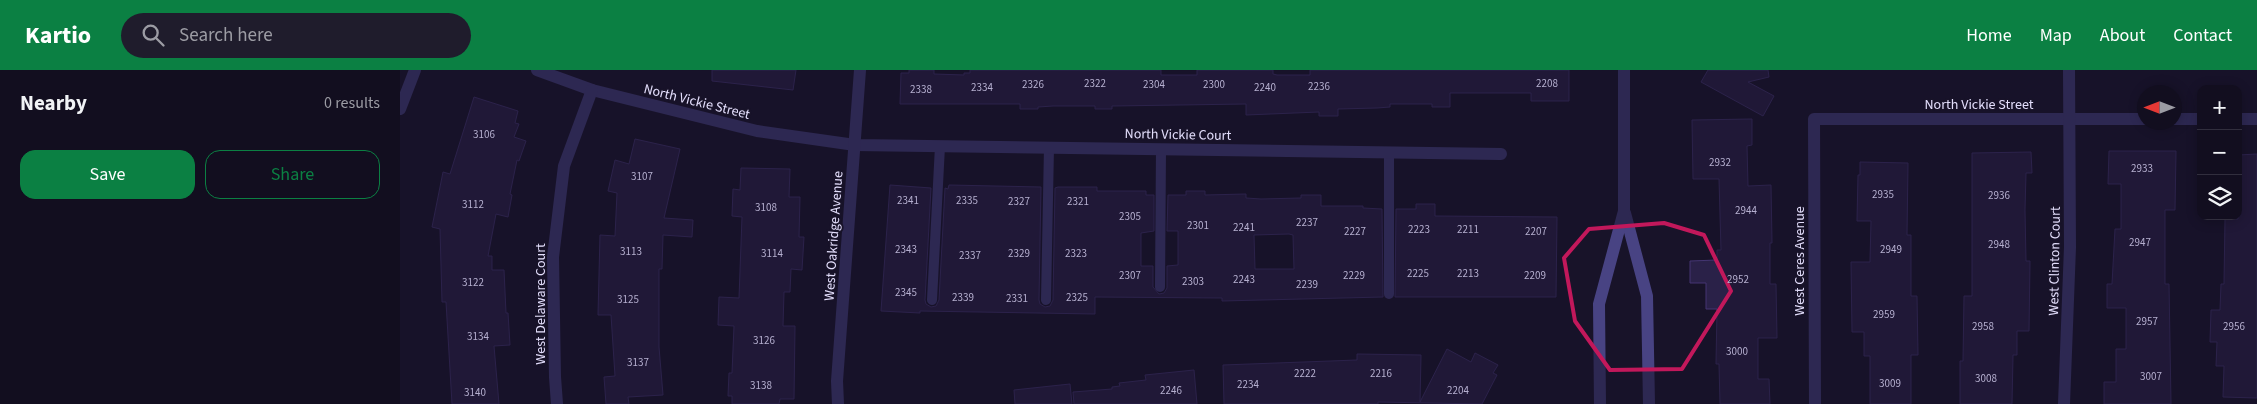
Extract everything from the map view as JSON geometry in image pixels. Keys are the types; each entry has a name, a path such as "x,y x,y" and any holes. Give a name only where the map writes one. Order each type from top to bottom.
{"street":[{"path":"400,109 415,70"},
{"name":"North Vickie Street","path":"537,70 592,90 757,131 855,145"},
{"name":"West Oakridge Avenue","path":"838,404 837,381 860,70"},
{"path":"1600,404 1599,304 1624,211 1624,70"},
{"name":"West Clinton Court","path":"2064,404 2070,247 2070,70"},
{"name":"West Delaware Court","path":"557,404 554,248 564,166 592,90"},
{"path":"2242,119 2257,118"},
{"name":"North Vickie Street","path":"1814,119 2137,119"},
{"name":"West Ceres Avenue","path":"1814,119 1815,404"},
{"path":"2182,119 2197,119"},
{"name":"North Vickie Court","path":"855,145 1501,154"},
{"path":"1624,211 1647,296 1649,404"}],"lane":[{"path":"932,300 940,146"},
{"path":"1046,300 1049,147"},
{"path":"1160,286 1161,149"},
{"path":"1389,152 1389,294"}],"highlighted area":[{"path":"1664,223 1704,235 1731,291 1682,369 1610,370 1575,321 1564,258 1589,229"}],"building":[{"path":"712,70 796,70 793,90 712,81"},
{"path":"909,70 934,70 934,74 964,75 964,73 970,73 970,70 1161,70 1161,75 1197,75 1197,70 1273,70 1273,74 1277,75 1310,75 1310,70 1569,70 1569,101 1531,101 1531,93 1450,93 1450,107 1432,107 1432,104 1390,104 1390,107 1338,109 1338,116 1319,116 1319,112 1246,115 1246,104 1112,106 1112,109 1095,109 1095,106 1053,106 1038,107 1038,109 1020,109 1020,104 900,104 901,73 909,73"},
{"path":"1708,70 1768,70 1769,77 1748,82 1774,96 1763,116 1701,82"},
{"path":"474,97 518,111 515,123 519,124 514,137 526,141 519,161 517,160 510,194 512,195 508,217 496,214 488,256 492,256 492,270 504,270 506,313 508,313 510,345 494,346 499,404 452,404 446,302 442,302 440,229 432,227 443,172 450,174"},
{"path":"1752,119 1752,145 1747,146 1748,186 1771,185 1772,243 1770,243 1770,284 1776,284 1777,338 1758,338 1758,379 1769,379 1770,404 1720,404 1719,364 1716,364 1717,309 1706,309 1706,283 1690,283 1690,261 1717,260 1717,250 1721,250 1719,179 1693,179 1692,120"},
{"path":"635,139 680,149 664,218 693,220 692,237 663,235 662,269 659,269 659,347 663,395 628,397 629,404 606,404 604,377 615,376 611,315 598,315 600,235 615,236 617,193 608,191 615,160 629,164"},
{"path":"2109,151 2176,151 2175,210 2165,210 2165,284 2169,284 2171,404 2104,404 2104,382 2116,382 2116,349 2126,349 2126,308 2107,308 2107,284 2112,284 2115,229 2121,229 2121,184 2108,184"},
{"path":"2031,152 2032,173 2026,173 2025,210 2026,261 2030,261 2029,331 2017,331 2017,355 2013,355 2012,404 1960,404 1960,361 1963,361 1964,296 1972,296 1972,153"},
{"path":"2257,154 2257,398 2223,397 2224,366 2216,366 2217,342 2210,342 2211,310 2220,310 2221,284 2224,284 2225,220 2242,220 2242,155"},
{"path":"1860,162 1908,163 1907,235 1911,235 1911,296 1917,296 1918,355 1911,355 1911,404 1870,404 1870,356 1864,356 1864,332 1852,332 1851,262 1870,262 1871,221 1857,221"},
{"path":"741,168 790,169 789,197 800,197 799,237 804,237 802,270 791,269 790,292 784,292 783,326 795,326 794,399 780,399 779,404 732,404 732,396 728,396 729,373 732,373 734,326 718,325 719,297 739,298 742,217 732,216 733,189 740,190"},
{"path":"890,185 931,188 925,300 926,304 931,307 936,306 939,300 945,188 948,189 949,185 1041,187 1039,300 1040,304 1045,307 1050,306 1053,300 1055,188 1058,187 1097,187 1097,191 1146,191 1146,195 1154,195 1154,231 1141,233 1141,266 1153,266 1153,287 1159,294 1164,293 1167,288 1167,266 1178,265 1178,231 1167,231 1168,195 1186,195 1186,191 1205,191 1205,195 1246,194 1246,198 1261,199 1301,198 1301,195 1321,195 1321,206 1363,206 1363,208 1382,209 1383,297 1222,301 1222,298 1095,297 1095,314 881,311","holes":["1254,235 1293,235 1294,269 1255,269"]},
{"path":"1416,204 1435,204 1435,216 1557,217 1556,297 1395,297 1396,209 1416,209"},
{"path":"1447,349 1471,362 1475,353 1498,365 1493,373 1497,375 1482,404 1378,402 1378,404 1224,404 1223,365 1357,360 1357,354 1421,355 1420,402"},
{"path":"1194,370 1197,404 1074,404 1073,392 1112,389 1112,387 1120,386 1119,383 1146,380 1145,375"},
{"path":"1070,384 1072,404 1015,404 1014,390"}]}
